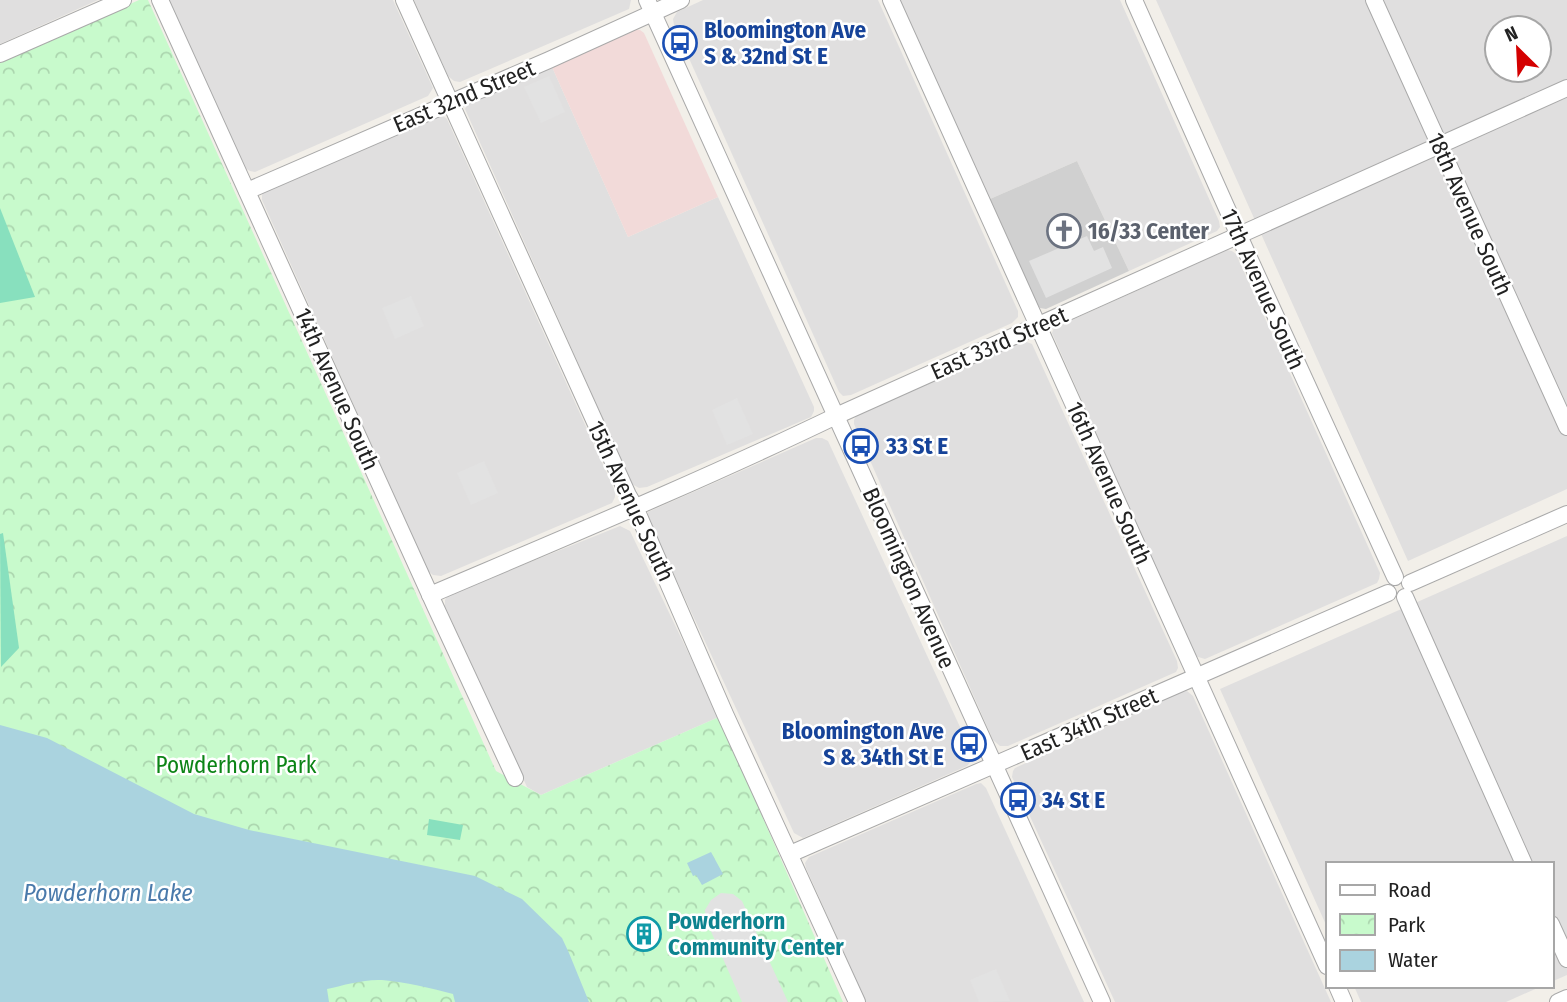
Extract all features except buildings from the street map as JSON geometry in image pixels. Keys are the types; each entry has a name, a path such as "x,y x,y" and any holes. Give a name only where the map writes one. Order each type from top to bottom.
{"street":[{"path":"0,54 123,0"},
{"name":"14th Avenue South","path":"160,0 515,778"},
{"name":"15th Avenue South","path":"404,0 635,507 725,714 858,1002"},
{"name":"East 32nd Street","path":"247,191 450,102 650,7 681,0"},
{"name":"16th Avenue South","path":"891,0 1326,964"},
{"name":"17th Avenue South","path":"1134,0 1239,236 1403,586 1523,862"},
{"name":"18th Avenue South","path":"1374,0 1567,427"},
{"name":"Bloomington Avenue","path":"650,7 1102,1002"},
{"name":"East 33rd Street","path":"430,595 733,465 836,416 1567,88"},
{"path":"1403,586 1567,514"},
{"name":"East 34th Street","path":"790,854 1388,593 1388,583 1403,586"},
{"path":"1553,928 1567,959"},
{"path":"1558,1002 1567,998"}],"shaded area":[{"path":"0,0 98,0 0,44"},
{"path":"169,0 393,0 433,88 428,96 255,172 250,171 245,168"},
{"path":"414,0 631,0 629,9 460,82 448,76"},
{"path":"703,0 878,0 1018,311 1018,317 1012,323 851,395 843,396 839,392 674,25 673,19 677,12"},
{"path":"899,0 1120,0 1220,227 1217,231 1129,271 1077,161 990,199"},
{"path":"1156,0 1567,0 1567,489 1408,561"},
{"path":"634,30 644,33 718,197 628,237 552,67"},
{"path":"552,67 628,237 718,197 814,407 811,417 647,487 639,488 632,484 465,109 468,103"},
{"path":"549,76 565,112 541,123 524,87"},
{"path":"442,115 447,119 615,491 615,497 612,503 441,576 428,571 262,195 264,191"},
{"path":"1077,161 1129,271 1046,309 1040,308 990,199"},
{"path":"1087,236 1094,251 1103,247 1112,268 1046,298 1029,261"},
{"path":"1227,250 1236,254 1380,573 1377,583 1205,659 1195,656 1052,333 1054,328"},
{"path":"411,296 424,326 395,339 382,308"},
{"path":"1024,341 1032,344 1178,668 1176,672 1008,746 1000,746 993,740 854,420 856,416"},
{"path":"737,398 753,434 727,445 712,410"},
{"path":"816,438 828,441 972,753 972,760 967,766 803,838 794,833 648,519 648,512"},
{"path":"484,461 498,493 471,505 457,473"},
{"path":"620,526 630,531 719,717 541,795 527,787 445,606 445,600 448,595"},
{"path":"1567,536 1567,975 1553,981 1553,862 1326,862 1326,925 1220,689"},
{"path":"1187,691 1193,696 1331,1002 1115,1002 1012,777 1013,771"},
{"path":"981,783 986,788 1084,1002 866,1002 805,863 809,857"},
{"path":"721,893 733,894 742,901 788,1002 742,1002 706,920 705,910 711,900"},
{"path":"996,969 1010,1001 979,1002 970,980"},
{"path":"1355,988 1538,988 1506,1002 1361,1002"}],"green space":[{"name":"Powderhorn Park","path":"139,0 148,0 496,771 541,795 719,717 843,1002 0,1002 0,63"},
{"path":"0,208 35,297 0,303"},
{"path":"3,533 19,648 1,667 0,534"},
{"path":"429,819 463,825 460,840 427,835"}],"water":[{"name":"Powderhorn Lake","path":"0,725 47,738 194,814 249,830 475,876 522,899 562,938 589,1002 455,1002 453,994 375,980 327,989 329,1002 0,1002"},
{"path":"711,852 723,874 702,885 696,875 693,876 687,863"}],"place":[{"name":"Bloomington Ave S & 32nd St E","path":"680,43"},
{"name":"16/33 Center","path":"1064,231"},
{"name":"33 St E","path":"861,446"},
{"name":"Bloomington Ave S & 34th St E","path":"969,744"},
{"name":"34 St E","path":"1018,800"},
{"name":"Powderhorn Community Center","path":"644,934"}]}
